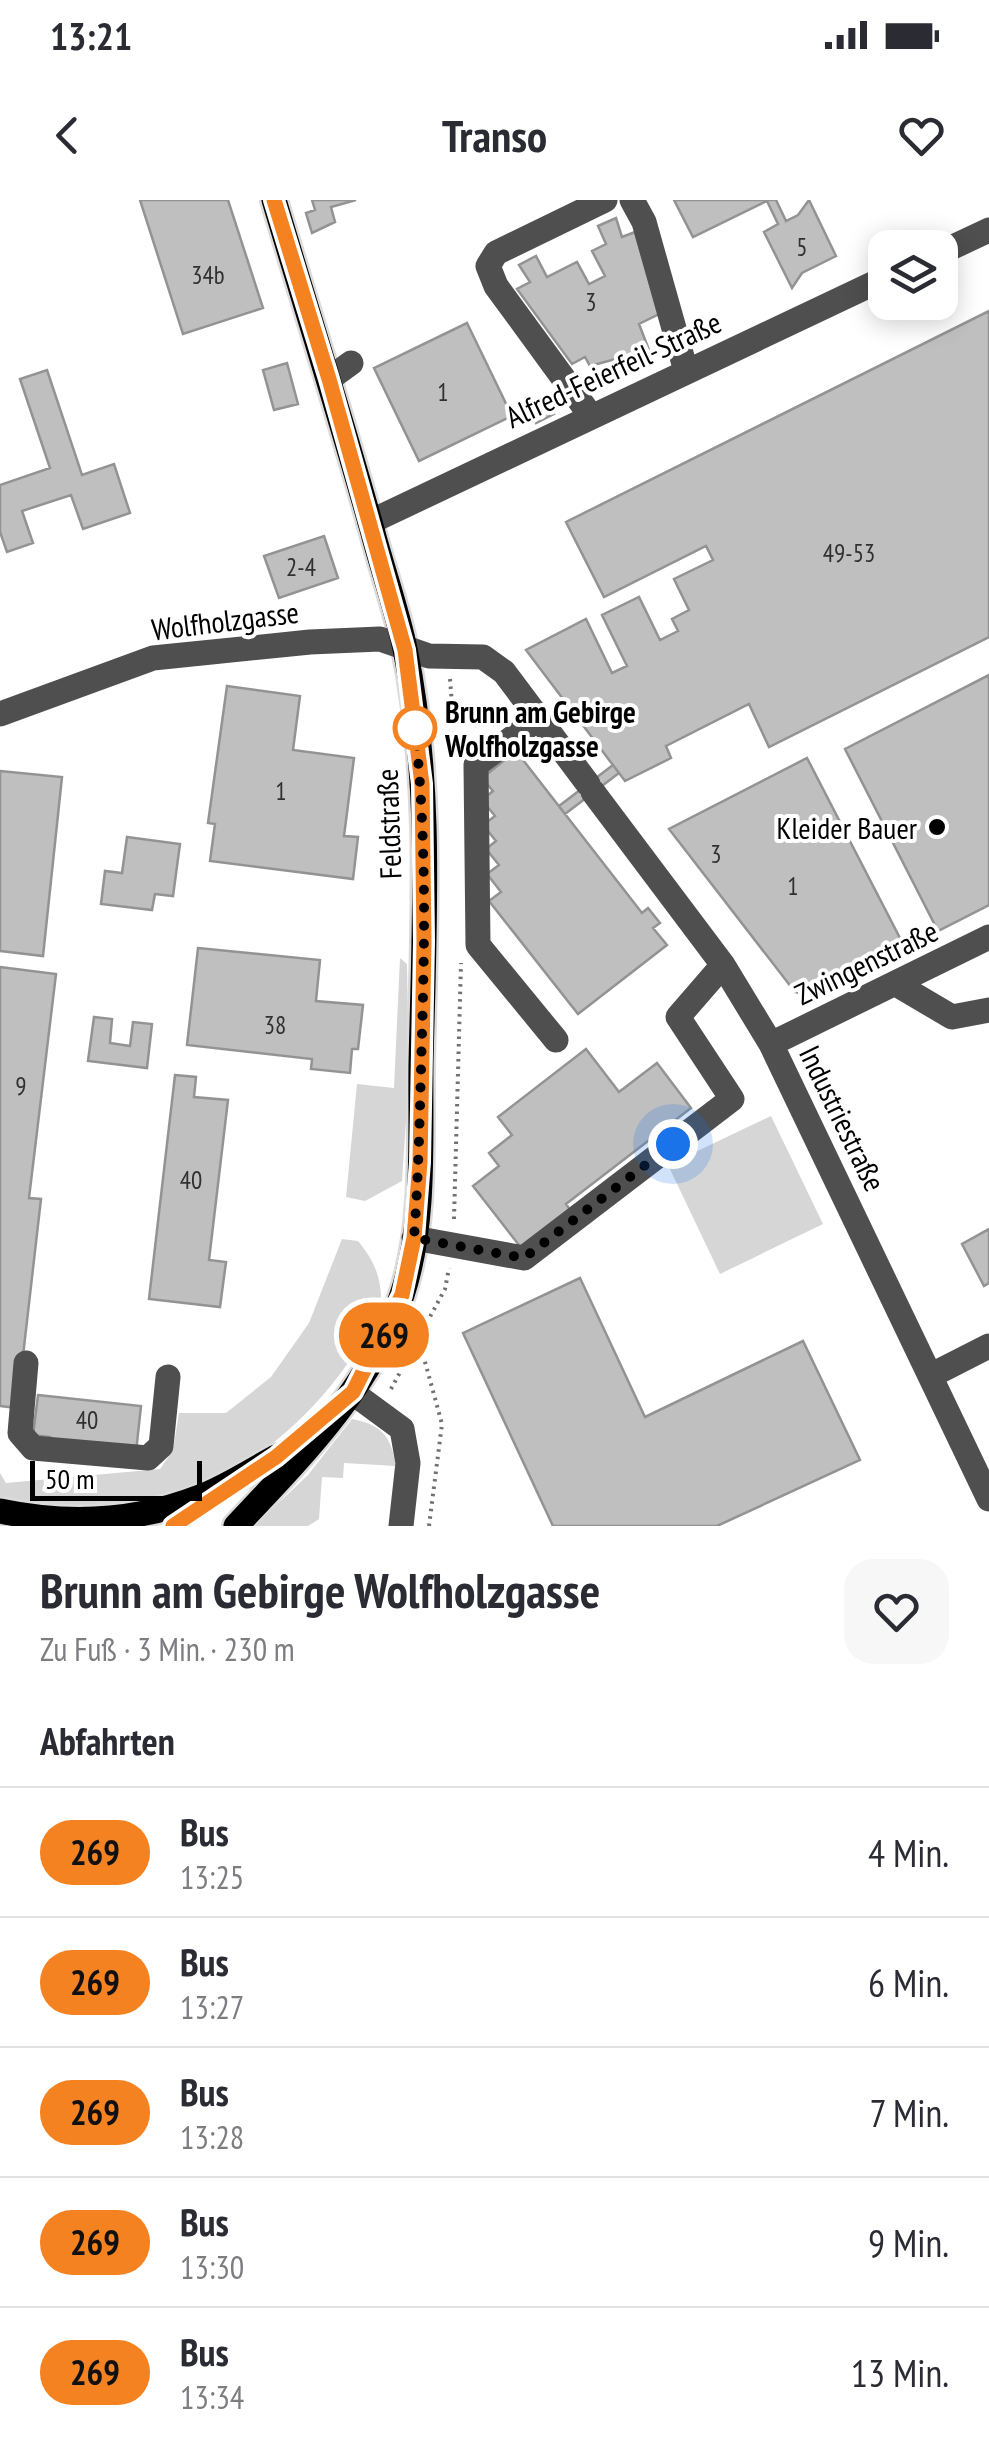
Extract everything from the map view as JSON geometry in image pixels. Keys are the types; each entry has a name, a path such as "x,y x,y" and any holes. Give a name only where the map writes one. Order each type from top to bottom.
{"main road":[{"name":"Feldstraße","path":"274,200 405,650 422,784 424,941 420,1162 414,1238 402,1295 353,1392 285,1460"},
{"path":"0,1511 57,1520 134,1516 201,1497 285,1460"},
{"path":"172,1526 285,1460"},
{"path":"220,1526 285,1460"},
{"path":"236,1526 285,1460"}],"street":[{"path":"591,416 496,286 488,266 496,252 605,200"},
{"path":"632,200 644,222 686,371"},
{"path":"958,244 989,230"},
{"name":"Alfred-Feierfeil-Straße","path":"370,522 868,286"},
{"path":"329,379 351,363"},
{"name":"Wolfholzgasse","path":"0,714 152,658 363,639 380,639 405,650"},
{"name":"Industriestraße","path":"405,650 429,656 483,657 504,672 724,965 771,1044 989,1498"},
{"path":"539,718 476,766 478,945 556,1040"},
{"name":"Zwingenstraße","path":"771,1044 989,937"},
{"path":"414,1238 524,1258 732,1099 678,1017 724,965"},
{"path":"896,984 952,1017 989,1010"},
{"path":"930,1376 989,1346"},
{"path":"26,1362 20,1432 33,1448 148,1458 161,1446 168,1377"},
{"path":"353,1392 402,1429 408,1463 402,1526"}],"path":[{"path":"448,656 456,767"},
{"path":"379,1411 445,1288 454,1246 461,951"},
{"path":"419,1340 442,1424 429,1526"}],"shaded area":[{"path":"400,958 407,964 409,1075 402,1181 365,1201 346,1197 357,1084 394,1088"},
{"path":"771,1116 823,1224 720,1274 668,1165"},
{"path":"342,1239 358,1241 371,1260 379,1280 380,1305 331,1386 252,1459 191,1491 139,1505 61,1508 0,1501 0,1473 6,1483 160,1469 173,1450 179,1413 226,1413 271,1377 309,1323"},
{"path":"352,1419 384,1434 396,1466 344,1463 343,1478 322,1477 319,1519 308,1526 254,1526 308,1475"}],"building":[{"path":"140,200 228,200 263,308 183,334"},
{"path":"312,200 356,200 331,207 335,222 312,233 306,213 315,210"},
{"path":"674,200 776,200 786,221 798,215 809,200 836,256 802,273 792,288 764,232 778,224 767,201 693,237"},
{"path":"616,218 622,237 635,232 659,314 639,324 649,350 590,366 585,357 572,364 517,289 530,282 519,265 536,256 547,277 577,262 589,284 605,276 592,251 606,244 598,226"},
{"path":"989,311 989,637 769,747 749,704 666,746 671,758 625,781 526,650 586,619 612,673 627,666 602,615 639,597 660,640 678,631 672,619 689,610 674,579 713,560 706,546 604,597 566,522"},
{"path":"467,323 512,416 419,461 374,368"},
{"path":"287,363 298,404 274,410 263,370"},
{"path":"47,370 82,475 114,464 130,513 83,529 71,495 22,511 33,543 7,552 0,532 0,485 50,468 20,379"},
{"path":"548,400 554,414 536,423 529,409"},
{"path":"324,536 338,578 279,598 264,556"},
{"name":"Kleider Bauer","path":"989,675 989,905 938,931 845,749"},
{"path":"227,686 300,696 293,750 354,758 344,836 358,837 353,879 210,861 215,824 208,823"},
{"path":"516,751 642,913 648,908 660,923 653,928 667,945 578,1014 489,901 501,892 487,874 499,865 486,849 496,841 483,825 495,816 482,800 493,791 482,778"},
{"path":"807,758 902,942 802,994 795,992 669,829"},
{"path":"613,765 619,773 565,814 559,806"},
{"path":"0,771 62,777 43,956 0,951"},
{"path":"127,837 180,844 173,896 155,894 152,910 101,904 105,871 122,873"},
{"path":"198,948 320,960 316,1001 363,1005 358,1049 352,1049 350,1073 311,1069 312,1059 187,1045"},
{"path":"0,967 56,974 29,1198 41,1199 17,1408 0,1406"},
{"path":"94,1017 112,1019 110,1043 130,1046 133,1022 152,1024 147,1068 88,1061"},
{"path":"586,1049 619,1092 657,1063 691,1108 566,1204 571,1211 522,1249 473,1186 499,1166 489,1153 512,1135 498,1117"},
{"path":"175,1075 196,1077 194,1097 228,1100 209,1260 226,1262 220,1307 149,1299"},
{"path":"989,1229 989,1283 984,1286 962,1244"},
{"path":"580,1278 645,1417 803,1341 860,1460 717,1526 553,1526 463,1333"},
{"path":"38,1395 141,1406 136,1452 49,1444 50,1437 33,1435"}],"bus line":[{"name":"269","path":"173,1526 276,1457 353,1392 402,1295 414,1238 420,1162 422,784 405,650 274,200"}],"place":[{"name":"Brunn am Gebirge Wolfholzgasse","path":"415,728"},
{"name":"Kleider Bauer","path":"937,827"}],"route":[{"path":"415,728 422,784 424,941 420,1162 414,1238 524,1258 673,1144"}]}
